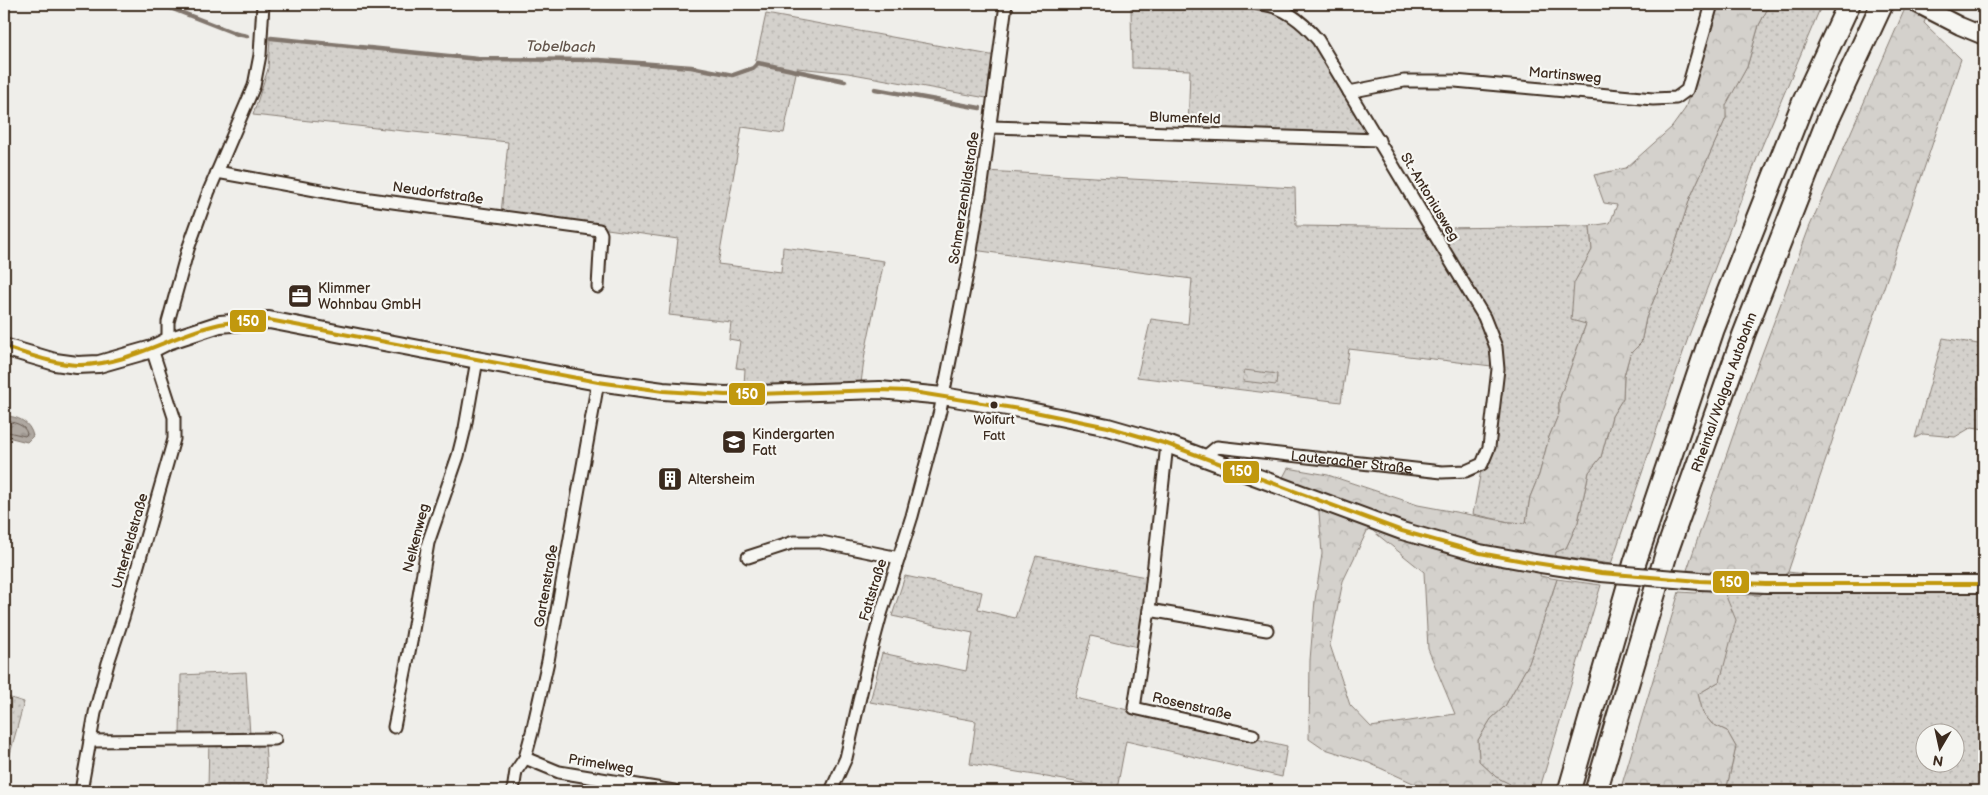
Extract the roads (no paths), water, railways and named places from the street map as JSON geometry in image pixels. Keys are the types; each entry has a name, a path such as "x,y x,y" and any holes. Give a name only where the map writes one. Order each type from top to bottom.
{"highway":[{"name":"Rheintal/Walgau Autobahn","path":"1569,791 1635,562 1712,330 1803,103 1849,4"},
{"name":"Rheintal/Walgau Autobahn","path":"1596,791 1667,551 1744,334 1827,122 1882,4"}],"street":[{"path":"168,341 168,322 188,249 217,172 254,86 260,55 263,4"},
{"name":"Schmerzenbildstraße","path":"943,396 968,269 991,127 1006,4"},
{"name":"St.-Antoniusweg","path":"1259,4 1275,6 1286,11 1310,30 1318,40 1480,309 1496,347 1498,369 1489,447"},
{"name":"Martinsweg","path":"1349,92 1404,81 1455,80 1653,99 1676,98 1687,90 1712,4"},
{"path":"1923,7 1984,36"},
{"name":"Blumenfeld","path":"991,127 1379,140"},
{"name":"Neudorfstraße","path":"217,172 348,196 599,230 601,234 598,287"},
{"path":"4,347 55,362 76,365 99,364 152,349 168,341 220,324 269,320 598,382 663,391 725,395 880,390 943,396 1108,427 1167,444 1402,531 1480,553 1601,574 1700,581 1775,584 1984,584"},
{"name":"Unterfeldstraße","path":"81,791 95,713 108,663 123,618 174,439 174,417 152,349"},
{"name":"Nelkenweg","path":"394,727 412,642 428,543 458,456 478,360"},
{"name":"Gartenstraße","path":"512,791 516,771 525,758 548,661 598,382"},
{"name":"Fattstraße","path":"831,791 846,758 868,662 923,481 943,396"},
{"name":"Rosenstraße","path":"1167,444 1149,610 1134,708 1253,735"},
{"name":"Lauteracher Straße","path":"1205,457 1218,447 1442,472 1466,471 1482,464 1489,447"},
{"path":"748,557 794,542 821,542 899,558"},
{"path":"1149,610 1267,630"},
{"path":"90,741 275,739"},
{"name":"Primelweg","path":"525,758 559,772 674,791"}],"water":[{"path":"4,416 14,417 23,421 29,427 33,436 27,442 4,436"}],"waterway":[{"path":"160,4 237,34 247,36"},
{"name":"Tobelbach","path":"271,38 478,59 599,60 691,67 733,75 753,68 758,63 845,81"},
{"path":"875,89 980,108"}],"place":[{"name":"Klimmer Wohnbau GmbH","path":"300,296"},
{"name":"Wolfurt Fatt","path":"994,405"},
{"name":"Kindergarten Fatt","path":"734,442"},
{"name":"Altersheim","path":"670,479"}]}
